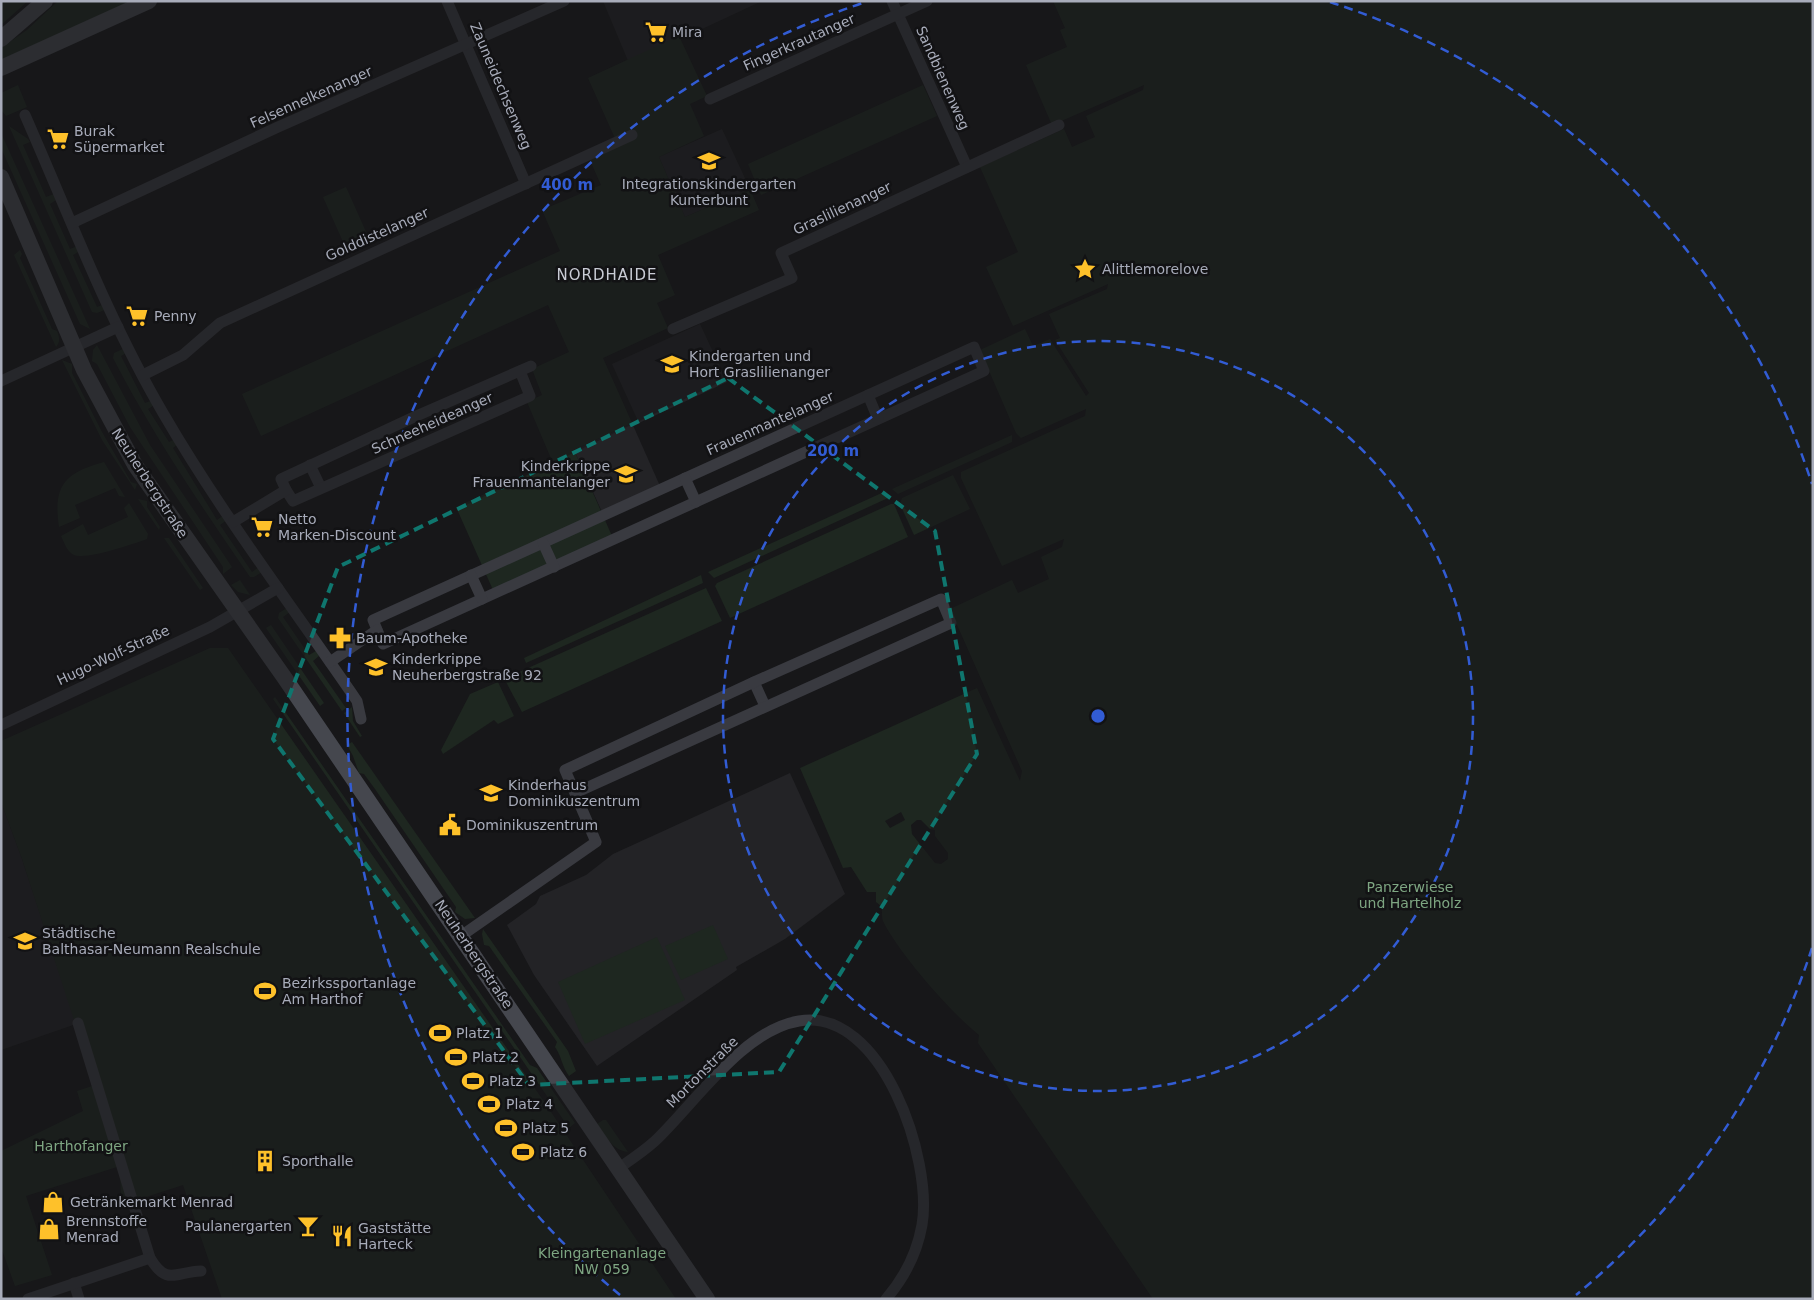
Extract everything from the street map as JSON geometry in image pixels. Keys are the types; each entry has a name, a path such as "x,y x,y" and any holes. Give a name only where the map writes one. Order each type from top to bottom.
{"main road":[{"path":"1,39 46,1"},
{"path":"1,68 149,1"},
{"name":"Neuherbergstraße","path":"1,177 74,347 95,392 135,465 284,676 708,1299"}],"street":[{"name":"Zauneidechsenweg","path":"447,1 526,184"},
{"name":"Felsennelkenanger","path":"72,223 564,1"},
{"name":"Sandbienenweg","path":"892,1 967,166"},
{"name":"Fingerkrautanger","path":"710,99 927,1"},
{"path":"25,116 118,327 163,414 233,522 357,701 361,719"},
{"name":"Graslilienanger","path":"673,329 792,278 781,253 1059,125"},
{"name":"Golddistelanger","path":"142,375 183,355 220,322 632,135"},
{"path":"1,381 118,327"},
{"name":"Frauenmantelanger","path":"974,347 984,371 383,644 373,620 868,395 974,347"},
{"name":"Schneeheideanger","path":"525,368 530,396 293,501 281,479 310,465 525,368"},
{"path":"868,395 878,419"},
{"path":"310,465 321,488"},
{"path":"685,478 696,502"},
{"path":"233,522 286,490"},
{"path":"543,543 554,567"},
{"path":"472,575 482,599"},
{"path":"237,612 278,588"},
{"path":"461,936 596,842 574,792 565,770 754,682 941,599 951,624 574,792"},
{"name":"Hugo-Wolf-Straße","path":"1,725 210,627 237,612"},
{"name":"Frauenmantelanger","path":"330,662 377,630"},
{"path":"754,682 766,706"},
{"name":"Mortonstraße","path":"619,1168 656,1140 743,1049 764,1034 783,1025 800,1021 833,1025 860,1043 891,1082 905,1112 921,1171 924,1199 922,1224 917,1245 910,1264 886,1299"},
{"path":"78,1023 150,1258 158,1270 168,1275 180,1276 201,1271"},
{"path":"28,1299 150,1258"},
{"path":"74,1284 79,1299"}],"highlighted area":[{"path":"728,378 935,531 977,754 779,1072 529,1085 273,739 338,567"}],"shaded area":[{"name":"Mira","path":"603,1 762,1 629,63"},
{"path":"722,129 750,189 685,217 659,157"},
{"path":"700,324 727,382 639,423 612,364"},
{"path":"632,423 660,486 602,512 574,450"},
{"path":"790,773 845,894 785,939 736,967 737,970 597,1066 534,975 507,925 536,904 540,896 586,875 613,854"},
{"name":"Städtische Balthasar-Neumann Realschule","path":"1,802 22,859 76,1024 1,1050"}],"green space":[{"path":"1,1 28,1 1,25"},
{"path":"58,1 131,1 1,60 1,48 27,30"},
{"name":"Panzerwiese und Hartelholz","path":"1053,1 1813,1 1813,1299 1153,1299 978,1043 979,1035 940,997 900,949 883,921 881,906 876,902 876,892 867,892 851,867 843,868 800,768 977,688 1020,781 1022,771 950,609 1012,580 1018,593 1049,579 1041,557 1062,547 1064,539 1002,566 961,478 961,472 1085,416 1086,409 1021,438 1016,433 980,350 1025,329 1033,346 1050,339 1086,396 1089,393 1055,340 1060,338 1049,314 1107,289 1108,284 1013,326 986,267 1018,252 980,167 1064,129 1072,147 1095,137 1086,116 1143,90 1144,85 1052,125 1026,65 1067,47 1060,30 1065,28","holes":["901,812 905,820 890,828 885,821","917,820 921,820 930,829 935,830 935,836 948,853 948,859 941,864 935,863 912,834 911,825"]},
{"path":"679,36 707,96 690,104 704,136 659,157 685,217 750,189 759,210 658,255 675,295 657,303 668,328 603,358 632,423 574,450 612,536 493,590 456,507 553,463 527,402 542,395 532,369 569,352 548,305 261,436 242,394 560,251 542,210 601,185 589,158 618,145 588,78"},
{"path":"18,85 27,107 6,116 1,110 1,93"},
{"path":"923,85 937,116 761,195 748,164"},
{"path":"9,126 30,142 23,145 46,197 54,194 56,200 50,204 70,249 78,246 80,251 73,255 97,307 105,304 107,309 97,313 92,312"},
{"path":"1,133 90,329 80,324 1,148"},
{"path":"346,187 367,234 344,244 323,197"},
{"path":"20,250 22,254 20,258 52,329 57,331 59,341 56,347 14,255"},
{"path":"97,345 150,445 232,567 223,574 223,567 130,427 97,364 92,361 93,350"},
{"path":"125,348 128,352 121,356 145,403 153,400 156,404 148,409 169,442 177,438 179,443 173,448 217,520 224,515 227,520 220,525 252,572 259,567 262,572 254,577 250,577 196,497 128,387 113,358 114,353"},
{"path":"62,360 72,364 72,373 102,432 131,482 137,484 135,490 102,440"},
{"path":"1012,435 1012,442 898,494 892,489"},
{"path":"104,462 125,497 119,496 115,488 75,505 80,518 59,527 58,501 64,483 79,471"},
{"path":"953,475 970,509 914,535 900,504 902,498"},
{"path":"886,491 888,498 714,578 708,572"},
{"path":"138,499 147,501 147,507 160,527 159,530"},
{"path":"129,503 148,534 147,539 110,551 89,555 80,556 69,552 61,536 83,524 88,535 128,517 124,508"},
{"path":"894,504 908,537 730,618 715,586 717,583"},
{"path":"164,538 169,538 203,588 200,590"},
{"path":"701,575 703,583 526,663 524,658"},
{"path":"240,580 250,595 238,592 231,585"},
{"path":"706,588 722,621 522,712 505,680 506,678"},
{"path":"287,608 290,612 283,617 309,655 316,651 319,656 313,661 346,708 342,711 278,618 279,613"},
{"path":"271,625 324,703 320,706 266,628"},
{"name":"Bezirkssportanlage Am Harthof","path":"210,648 228,648 545,1103 676,1299 222,1299 183,1185 121,1205 120,1166 26,1196 52,1275 15,1286 1,1247 1,1151 83,1111 77,1091 95,1085 22,859 1,802 1,741"},
{"path":"498,682 514,716 498,724 494,720 443,754 441,750 470,694"},
{"path":"275,697 530,1065 537,1068 575,1123 569,1128 273,699"},
{"path":"352,707 353,721 362,736 360,737 344,713"},
{"path":"352,742 475,918 465,919 455,912 456,907 375,789 364,774 359,773 347,745"},
{"path":"713,925 728,959 681,980 665,946"},
{"path":"483,929 568,1051 576,1071 569,1076 555,1047 557,1042 489,946 484,945"},
{"path":"657,937 685,1000 585,1044 558,982"},
{"path":"606,1120 628,1152 622,1151 607,1138 597,1124"}],"place":[{"name":"Mira","path":"656,32"},
{"name":"Burak Süpermarket","path":"58,139"},
{"name":"Integrationskindergarten Kunterbunt","path":"709,161"},
{"name":"Alittlemorelove","path":"1085,269"},
{"name":"Penny","path":"137,316"},
{"name":"Kindergarten und Hort Graslilienanger","path":"672,364"},
{"name":"Kinderkrippe Frauenmantelanger","path":"626,474"},
{"name":"Netto Marken-Discount","path":"262,527"},
{"name":"Baum-Apotheke","path":"340,638"},
{"name":"Kinderkrippe Neuherbergstraße 92","path":"376,667"},
{"name":"Kinderhaus Dominikuszentrum","path":"491,793"},
{"name":"Dominikuszentrum","path":"450,825"},
{"name":"Städtische Balthasar-Neumann Realschule","path":"25,941"},
{"name":"Bezirkssportanlage Am Harthof","path":"265,991"},
{"name":"Platz 1","path":"440,1033"},
{"name":"Platz 2","path":"456,1057"},
{"name":"Platz 3","path":"473,1081"},
{"name":"Platz 4","path":"489,1104"},
{"name":"Platz 5","path":"506,1128"},
{"name":"Platz 6","path":"523,1152"},
{"name":"Sporthalle","path":"265,1161"},
{"name":"Getränkemarkt Menrad","path":"53,1202"},
{"name":"Paulanergarten","path":"308,1226"},
{"name":"Brennstoffe Menrad","path":"49,1229"},
{"name":"Gaststätte Harteck","path":"342,1236"}],"district":[{"name":"NORDHAIDE","path":"607,275"}],"park label":[{"name":"Harthofanger","path":"81,1146"},
{"name":"Kleingartenanlage NW 059","path":"602,1262"}]}
